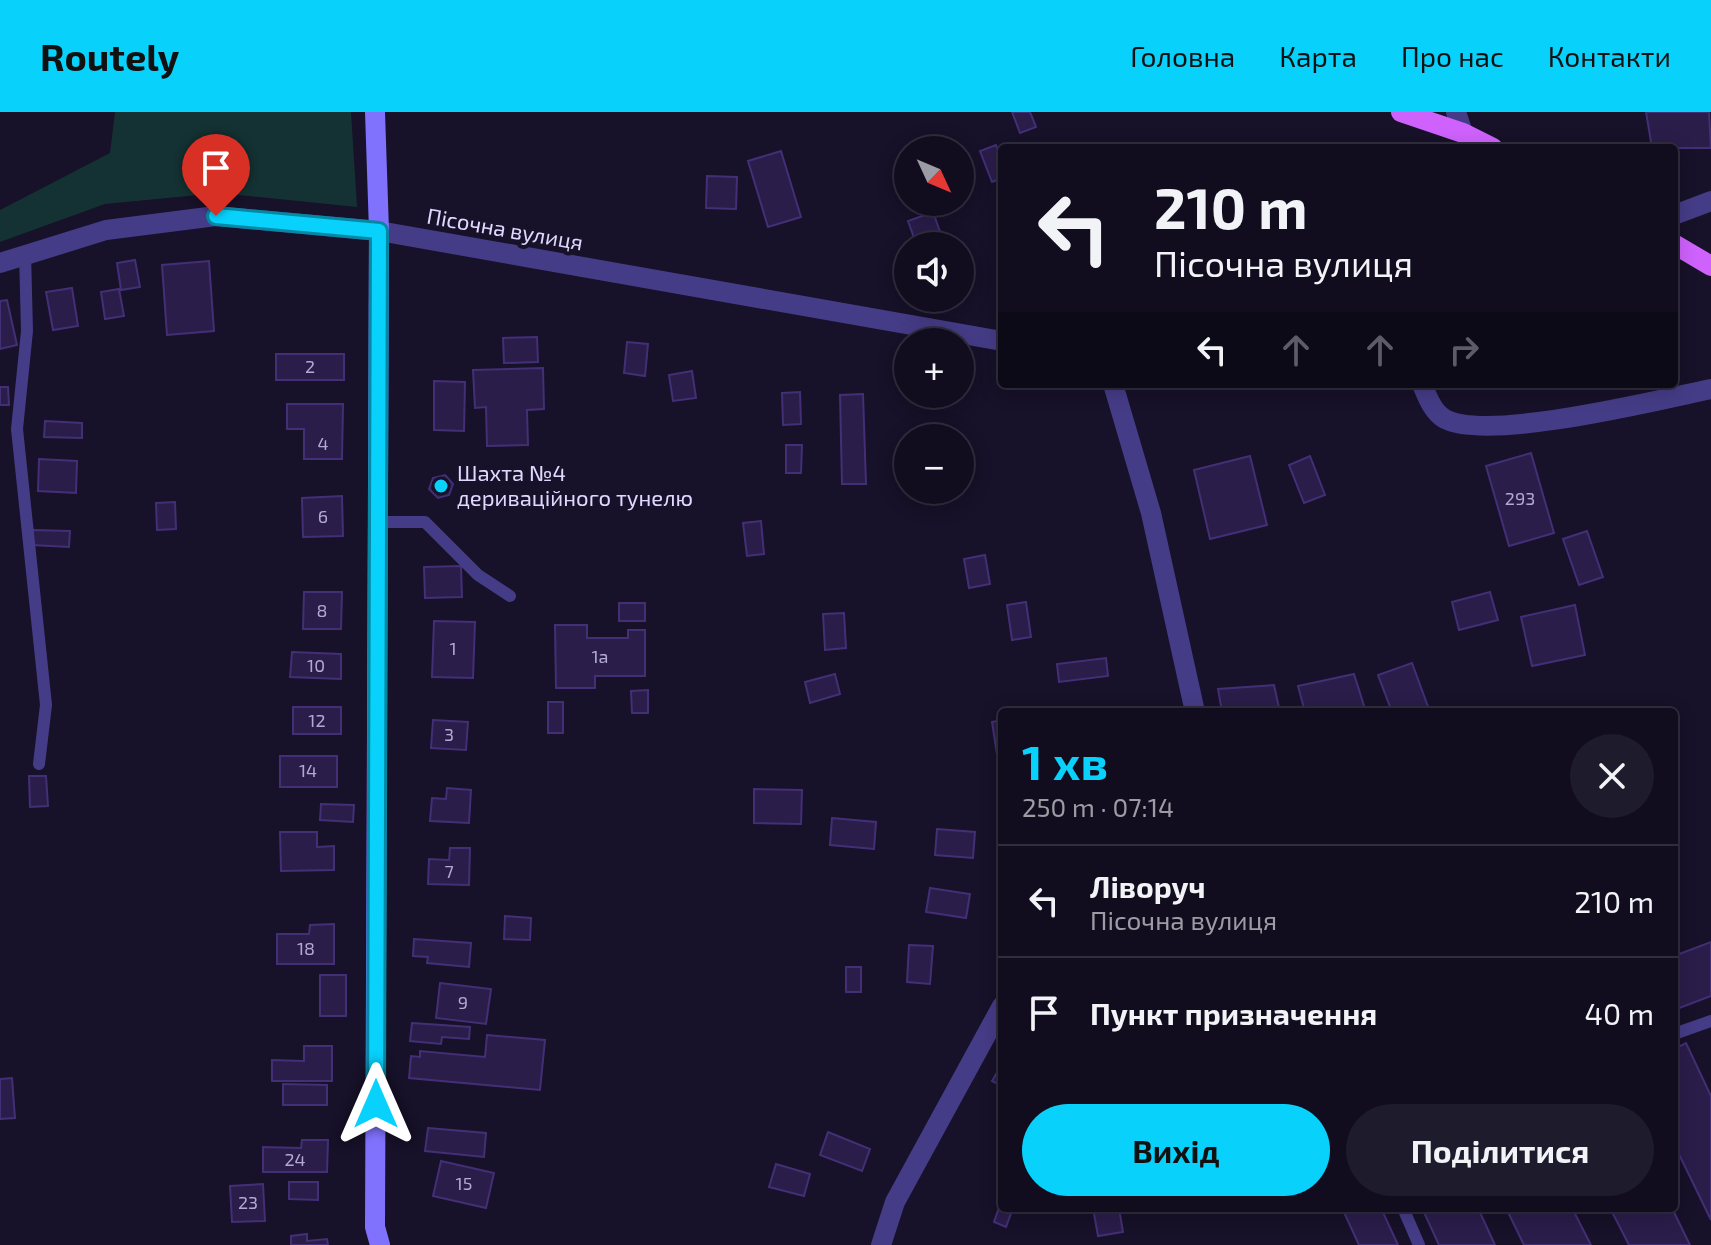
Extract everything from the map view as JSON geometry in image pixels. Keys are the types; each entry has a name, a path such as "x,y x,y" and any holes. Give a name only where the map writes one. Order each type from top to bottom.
{"main road":[{"path":"1401,112 1463,133 1485,144"},
{"path":"1678,246 1711,266"}],"street":[{"path":"375,112 379,231 375,1227 380,1245"},
{"path":"1456,112 1463,133"},
{"path":"1678,213 1711,201"},
{"name":"Пісочна вулиця","path":"0,263 106,230 216,216 379,231 998,340"},
{"path":"1114,388 1151,513 1194,708"},
{"path":"1424,388 1437,413 1447,420 1477,427 1589,415 1711,389"},
{"path":"881,1245 895,1202 998,1013"}],"lane":[{"path":"25,253 27,331 17,429 46,705 39,764"},
{"path":"378,522 425,522 478,575 510,596"},
{"path":"1678,1033 1711,1021"},
{"path":"1405,1212 1419,1245"}],"green space":[{"path":"115,112 351,112 357,207 219,193 105,204 0,242 0,210 110,153"}],"building":[{"path":"1012,112 1030,112 1036,127 1020,133"},
{"path":"1646,112 1709,112 1711,148 1651,144"},
{"path":"996,145 998,180 992,182 980,151"},
{"path":"781,151 801,217 768,227 748,161"},
{"path":"707,176 737,177 736,209 706,208"},
{"path":"934,216 940,232 912,232 908,221"},
{"path":"135,260 140,287 121,290 117,263"},
{"path":"209,261 214,331 167,335 162,265"},
{"path":"72,288 78,326 53,330 46,292"},
{"path":"119,289 124,316 105,319 101,292"},
{"path":"7,300 17,345 0,349 0,301"},
{"path":"537,337 538,362 504,363 503,338"},
{"path":"627,342 648,344 645,376 624,373"},
{"path":"276,354 344,354 344,380 276,380"},
{"path":"543,368 544,409 527,410 528,445 487,446 486,407 475,408 473,370"},
{"path":"692,371 696,398 673,401 669,375"},
{"path":"434,381 465,382 464,431 434,430"},
{"path":"0,387 8,387 9,405 0,405"},
{"path":"800,392 801,424 783,425 782,393"},
{"path":"863,394 866,484 842,484 840,395"},
{"path":"287,404 343,404 342,459 304,459 304,429 287,429"},
{"path":"45,421 82,423 82,438 44,437"},
{"path":"786,445 802,445 801,473 786,473"},
{"path":"1531,453 1554,533 1509,546 1486,466"},
{"path":"1250,456 1267,525 1210,539 1194,470"},
{"path":"1310,456 1325,495 1304,503 1289,465"},
{"path":"39,459 77,461 76,493 38,491"},
{"name":"Шахта №4 дериваційного тунелю","path":"445,475 453,484 449,495 438,498 429,489 433,478"},
{"path":"342,496 343,536 303,537 302,498"},
{"path":"175,502 176,529 157,530 156,503"},
{"path":"761,521 764,554 747,556 743,523"},
{"path":"33,530 70,531 69,547 32,545"},
{"path":"1587,531 1603,577 1579,585 1563,539"},
{"path":"985,555 990,584 969,588 964,559"},
{"path":"461,566 462,597 425,598 424,567"},
{"path":"304,592 342,592 341,629 303,629"},
{"path":"1490,592 1498,620 1459,630 1452,602"},
{"path":"1026,602 1031,637 1012,640 1007,605"},
{"path":"619,603 645,603 645,621 619,621"},
{"path":"1575,605 1585,655 1532,666 1521,617"},
{"path":"844,613 846,648 825,650 823,614"},
{"path":"434,621 475,622 473,678 432,677"},
{"path":"555,625 587,625 587,638 628,638 628,630 645,630 645,676 595,676 595,688 556,688"},
{"path":"292,652 341,654 341,679 290,677"},
{"path":"1106,658 1108,676 1059,682 1057,664"},
{"path":"1412,663 1429,708 1390,708 1378,675"},
{"path":"835,674 840,694 810,703 805,682"},
{"path":"1354,674 1365,708 1304,708 1298,686"},
{"path":"1274,685 1279,708 1221,708 1218,689"},
{"path":"648,690 648,713 632,713 631,691"},
{"path":"548,702 563,702 563,733 548,733"},
{"path":"293,707 341,707 341,734 293,734"},
{"path":"433,720 468,722 466,750 431,748"},
{"path":"998,721 998,761 992,722"},
{"path":"280,756 337,756 337,787 280,787"},
{"path":"29,776 46,776 48,806 30,807"},
{"path":"447,788 471,790 469,823 430,821 432,798 446,799"},
{"path":"754,789 802,790 801,824 754,823"},
{"path":"321,804 354,805 353,822 320,820"},
{"path":"832,818 876,822 874,849 830,845"},
{"path":"937,829 975,832 973,858 935,855"},
{"path":"280,832 317,832 317,847 334,846 334,870 281,871"},
{"path":"450,848 470,848 469,885 428,884 429,859 449,860"},
{"path":"930,888 970,894 966,918 926,912"},
{"path":"505,916 531,918 530,940 504,939"},
{"path":"334,924 334,964 277,964 277,934 309,934 310,925"},
{"path":"414,939 471,943 469,967 427,963 428,957 413,956"},
{"path":"1711,942 1711,996 1678,1008 1678,954"},
{"path":"909,945 933,946 930,984 907,982"},
{"path":"846,967 861,967 861,992 846,992"},
{"path":"320,975 346,975 346,1016 320,1016"},
{"path":"440,983 491,989 486,1024 436,1018"},
{"path":"412,1023 470,1027 469,1039 442,1037 441,1044 410,1041"},
{"path":"487,1035 545,1040 540,1090 409,1078 411,1056 420,1057 420,1051 485,1057"},
{"path":"1686,1043 1711,1096 1711,1220 1678,1152 1678,1047"},
{"path":"304,1046 332,1046 332,1081 272,1081 272,1060 304,1061"},
{"path":"12,1078 15,1118 0,1119 0,1079"},
{"path":"283,1084 327,1085 327,1105 283,1105"},
{"path":"428,1128 486,1133 484,1157 425,1151"},
{"path":"828,1132 870,1149 862,1171 820,1155"},
{"path":"302,1140 328,1140 327,1172 263,1172 263,1147 301,1148"},
{"path":"441,1161 494,1173 486,1208 433,1196"},
{"path":"776,1164 810,1174 804,1196 769,1187"},
{"path":"289,1182 318,1182 318,1200 289,1199"},
{"path":"263,1184 265,1221 232,1222 230,1186"},
{"path":"998,1210 1012,1212 1006,1227 994,1222"},
{"path":"1094,1212 1120,1212 1123,1232 1098,1236"},
{"path":"1344,1212 1383,1212 1398,1245 1359,1245"},
{"path":"1424,1212 1480,1212 1495,1245 1439,1245"},
{"path":"1508,1212 1574,1212 1591,1245 1524,1245"},
{"path":"1612,1212 1674,1212 1690,1245 1629,1245"},
{"path":"307,1234 307,1241 327,1239 328,1245 291,1245 291,1236"}],"place":[{"name":"Шахта №4 дериваційного тунелю","path":"441,486"}],"route":[{"path":"216,216 379,231 376,1104"}]}
